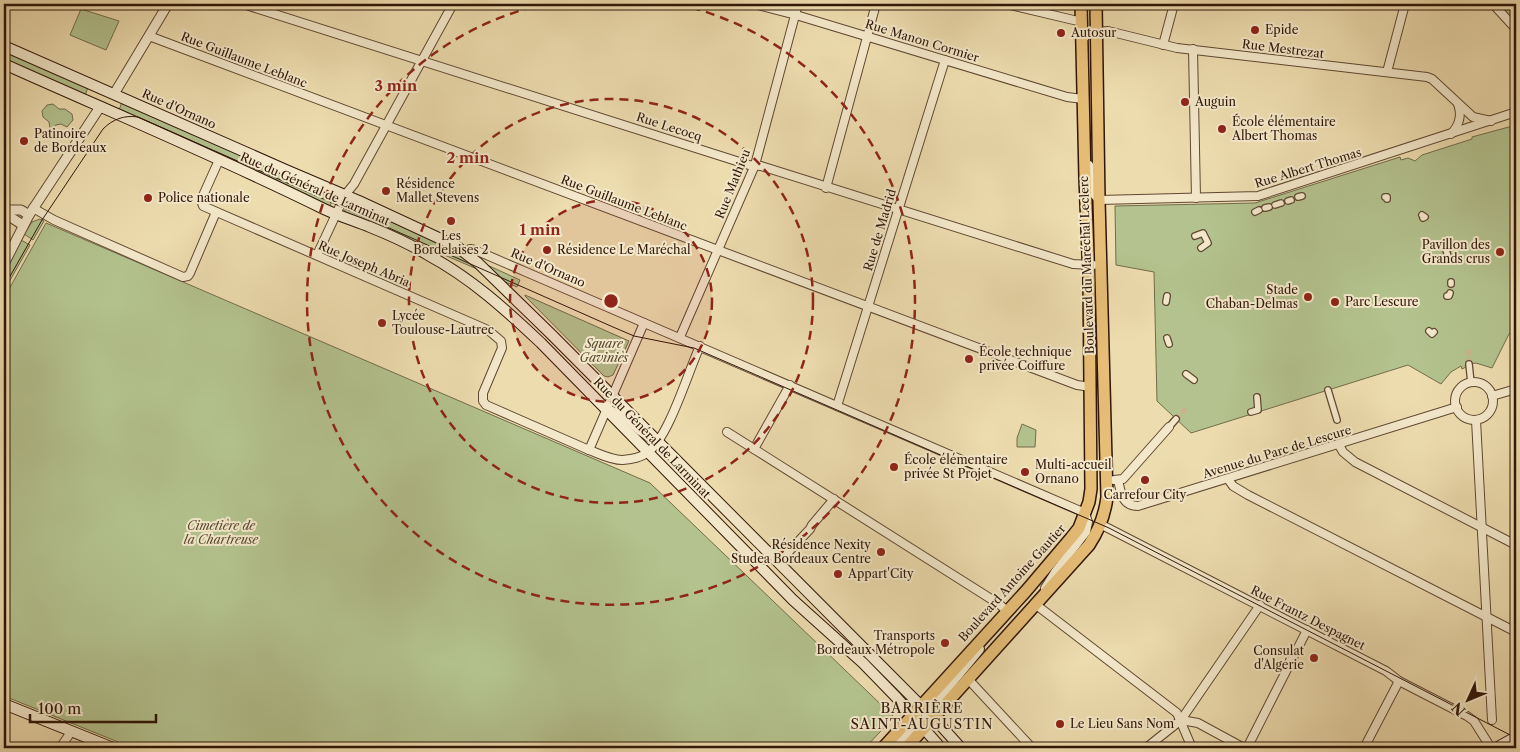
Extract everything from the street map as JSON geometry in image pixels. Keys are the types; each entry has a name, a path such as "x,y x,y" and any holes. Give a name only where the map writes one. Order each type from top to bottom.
{"main road":[{"name":"Boulevard du Maréchal Leclerc","path":"1081,4 1091,387 1091,489 1085,513"},
{"name":"Boulevard du Maréchal Leclerc","path":"1096,4 1101,265 1112,480 1106,508 1100,524"},
{"name":"Rue d'Ornano","path":"4,46 345,195 456,246 464,252"},
{"name":"Rue du Général de Larminat","path":"4,64 336,214 402,241 429,255 473,284 502,307 541,343 793,600 863,663 941,748"},
{"name":"Rue du Général de Larminat","path":"464,252 506,290 927,712 960,748"},
{"name":"Boulevard Antoine Gautier","path":"906,748 924,729 927,712 998,620 1026,591 1079,528 1085,513"},
{"name":"Boulevard Antoine Gautier","path":"883,748 913,717 927,712 968,679 1089,544 1100,524"},
{"path":"4,704 71,732 91,744 112,748"},
{"path":"894,748 908,733 913,717"},
{"path":"1496,748 1516,737"}],"street":[{"path":"4,9 5,4"},
{"path":"114,94 168,4"},
{"name":"Rue Lecocq","path":"243,4 755,166 1073,264 1101,265"},
{"path":"317,255 345,195 354,184 453,4"},
{"name":"Rue Manon Cormier","path":"754,4 1067,97 1083,99"},
{"name":"Rue Mathieu","path":"680,337 755,166 798,4"},
{"path":"826,188 876,4"},
{"path":"1006,4 1082,22"},
{"path":"1163,45 1174,4"},
{"path":"1386,72 1405,4"},
{"path":"1493,4 1516,29"},
{"path":"1082,40 1087,34 1097,32"},
{"name":"Rue Mestrezat","path":"1097,32 1111,32 1163,45 1432,79 1473,117 1490,121"},
{"name":"Rue Guillaume Leblanc","path":"149,36 1077,385 1091,387"},
{"path":"1193,49 1196,198"},
{"name":"Rue de Madrid","path":"837,406 945,60"},
{"path":"1450,135 1456,129 1459,122 1460,108 1458,104"},
{"path":"4,264 23,224 100,107"},
{"name":"Rue Albert Thomas","path":"1099,200 1258,196 1516,112"},
{"path":"1084,119 1092,192 1099,200"},
{"name":"Rue Joseph Abria","path":"219,160 201,200 203,206 495,335 501,341 502,348 483,393 483,401 490,407 589,450"},
{"path":"4,212 21,210 54,220 183,277 188,276 216,212"},
{"path":"4,212 23,224"},
{"path":"1195,236 1203,233 1209,244 1201,248"},
{"name":"Rue d'Ornano","path":"464,252 475,250 1085,513"},
{"path":"644,323 589,450 621,460 637,458 648,452 658,442 668,422 700,346"},
{"path":"1469,364 1471,383"},
{"path":"1471,383 1482,384 1490,391 1492,396 1493,403 1488,414 1476,420 1464,417 1457,407 1456,401 1460,389 1471,383"},
{"path":"754,449 790,386"},
{"path":"1492,396 1516,389"},
{"path":"1328,391 1337,420 1331,402"},
{"path":"1249,399 1257,398 1258,410 1251,412"},
{"name":"Avenue du Parc de Lescure","path":"1112,480 1129,505 1138,506 1457,407"},
{"path":"606,408 625,417 640,432 658,442"},
{"path":"1112,480 1123,479 1176,419"},
{"path":"1476,420 1492,720"},
{"path":"727,432 999,604 1007,611"},
{"path":"1339,444 1343,452 1355,462 1516,545"},
{"path":"1228,479 1233,486 1248,496 1516,632"},
{"path":"778,563 810,529 834,499"},
{"name":"Boulevard Antoine Gautier","path":"1036,604 1055,572 1086,532 1088,522 1085,513"},
{"name":"Rue Frantz Despagnet","path":"1100,524 1386,671 1398,681 1474,721 1491,748"},
{"path":"1036,604 1177,713 1192,748"},
{"path":"1146,748 1181,720 1260,605"},
{"path":"1181,720 1198,724 1245,748 1307,630"},
{"path":"968,679 1032,748"},
{"path":"1364,748 1398,681"},
{"path":"60,748 71,732"}],"green space":[{"path":"1499,4 1516,4 1516,23"},
{"path":"81,9 119,21 106,50 70,35"},
{"path":"4,51 88,87 85,96 4,59"},
{"path":"122,102 301,182 335,195 330,206 119,110"},
{"path":"53,104 59,109 65,109 72,114 73,120 67,127 61,124 50,129 49,122 43,117 42,111 47,105"},
{"name":"Parc Lescure","path":"1516,125 1516,331 1509,334 1492,368 1476,363 1465,365 1466,367 1462,369 1461,366 1451,372 1441,384 1408,365 1191,433 1157,401 1154,272 1116,265 1115,206 1255,203 1400,157 1401,160 1408,158 1415,161 1422,155 1472,139 1472,137"},
{"path":"349,202 453,248 477,269 344,212"},
{"path":"40,219 44,221 33,240 24,234 32,222"},
{"name":"Cimetière de la Chartreuse","path":"46,223 650,483 894,717 865,748 133,748 4,696 4,298"},
{"path":"21,240 30,245 4,291 4,274"},
{"path":"485,264 520,280 517,287 501,280"},
{"name":"Square Gaviniès","path":"525,295 629,341 613,375 604,376"},
{"path":"1022,424 1036,430 1035,447 1017,447 1017,438"}],"tunnel":[{"path":"1469,350 1469,364"},
{"path":"1176,419 1187,407"}],"tram line":[{"path":"4,287 42,220 103,129 119,118 138,117 634,336 694,348 1109,528 1516,738"}],"place":[{"name":"Epide","path":"1255,30"},
{"name":"Autosur","path":"1061,33"},
{"name":"Auguin","path":"1185,102"},
{"name":"École élémentaire Albert Thomas","path":"1222,129"},
{"name":"Patinoire de Bordeaux","path":"24,141"},
{"name":"Résidence Mallet Stevens","path":"386,191"},
{"name":"Police nationale","path":"148,198"},
{"name":"Les Bordelaises 2","path":"451,221"},
{"name":"Résidence Le Maréchal","path":"547,250"},
{"name":"Pavillon des Grands crus","path":"1500,252"},
{"name":"Stade Chaban-Delmas","path":"1308,297"},
{"name":"Parc Lescure","path":"1335,302"},
{"name":"Lycée Toulouse-Lautrec","path":"382,323"},
{"name":"École technique privée Coiffure","path":"969,359"},
{"name":"École élémentaire privée St Projet","path":"894,467"},
{"name":"Multi-accueil Ornano","path":"1025,472"},
{"name":"Carrefour City","path":"1145,480"},
{"name":"Résidence Nexity Studea Bordeaux Centre","path":"881,552"},
{"name":"Appart'City","path":"838,574"},
{"name":"Transports Bordeaux Métropole","path":"945,643"},
{"name":"Consulat d'Algérie","path":"1314,658"},
{"name":"Le Lieu Sans Nom","path":"1060,724"}],"district":[{"name":"BARRIÈRE SAINT-AUGUSTIN","path":"922,716"}]}
